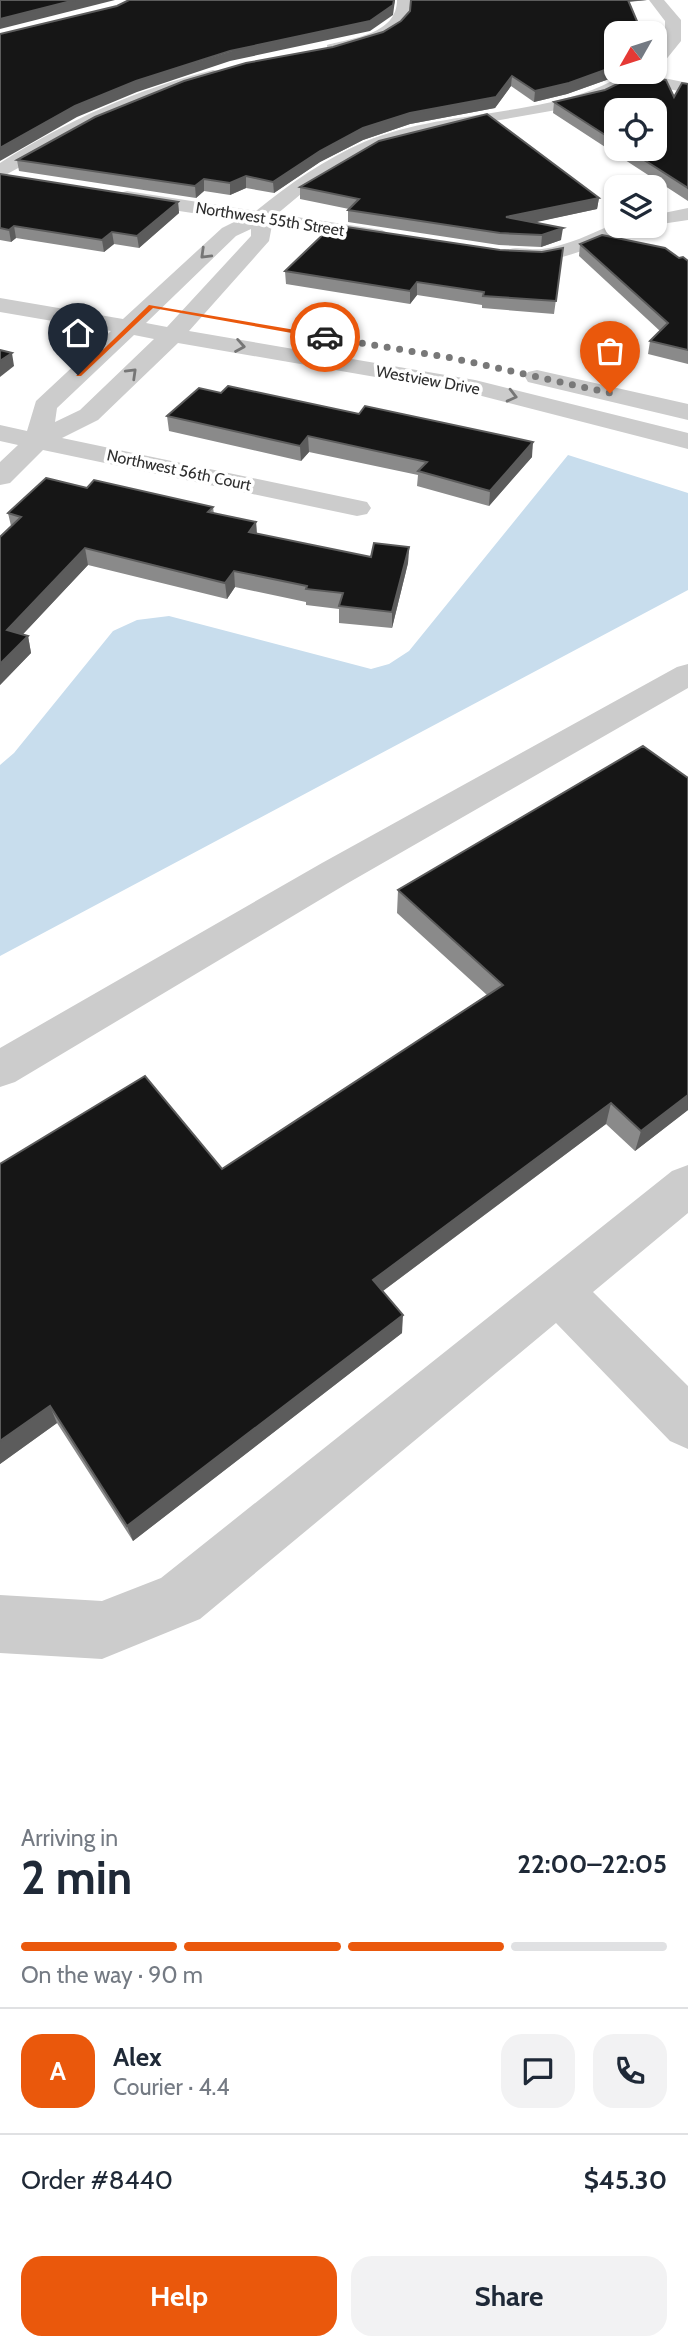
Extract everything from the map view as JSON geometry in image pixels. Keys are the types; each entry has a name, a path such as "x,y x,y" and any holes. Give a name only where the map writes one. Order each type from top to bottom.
{"street":[{"path":"316,51 377,36 400,21 406,8 404,0"},
{"path":"656,0 673,20 673,41 667,48"},
{"path":"0,172 48,140 110,109 174,85 225,71"},
{"path":"667,82 688,88"},
{"path":"38,440 45,407 229,232 261,217 300,185 371,146 453,123 556,105 597,94 620,84"},
{"path":"0,177 27,182"},
{"name":"Northwest 55th Street","path":"110,194 406,240"},
{"path":"0,477 38,440 89,415 173,334 262,237 261,217"},
{"path":"671,218 688,232"},
{"path":"485,252 541,256 567,250 604,235"},
{"path":"124,301 219,318"},
{"name":"Westview Drive","path":"0,305 475,387 688,441"},
{"name":"Westview Drive","path":"465,361 688,412"},
{"name":"Northwest 56th Court","path":"0,433 357,508"},
{"path":"0,1069 335,873 688,674"},
{"path":"0,1624 102,1630 180,1599 688,1185"},
{"path":"558,1291 687,1423"}],"water":[{"path":"568,455 688,493 688,590 0,956 0,765 14,753 113,631 137,620 169,616 371,669 389,664 409,651"}],"building":[{"path":"0,0 75,0 0,19"},
{"path":"129,0 394,0 393,5 370,21 230,51 136,81 75,106 0,148 0,34 117,6"},
{"path":"411,0 628,0 637,21 604,21 604,70 535,91 512,76 496,97 410,113 363,128 320,151 273,182 246,176 230,183 204,179 195,186 17,160 95,117 184,81 246,63 333,47 383,32 401,21 410,11"},
{"path":"667,82 674,97 682,83 688,84 688,188 646,161 667,161 667,98 604,98 604,134 554,102 605,90 617,84"},
{"path":"487,114 599,198 506,217 563,228 542,235 500,233 348,210 359,199 300,187 379,141"},
{"path":"0,174 178,202 137,236 112,232 102,240 14,226 9,230 0,228"},
{"path":"333,225 500,250 542,252 563,248 556,301 483,296 484,292 417,282 410,291 285,271"},
{"path":"602,235 604,238 665,248 688,261 688,350 650,341 668,323 580,244"},
{"path":"0,350 12,353 0,361"},
{"path":"228,386 359,414 365,406 533,442 490,491 418,471 427,462 308,436 300,446 167,416 199,388 221,393"},
{"path":"46,478 87,488 94,480 213,507 208,512 256,522 249,532 371,557 374,543 409,547 392,612 339,606 343,593 306,589 307,586 234,571 225,583 85,548 7,630 28,636 0,664 0,537 21,517 8,513"},
{"path":"643,746 688,778 688,1095 641,1131 611,1103 373,1280 403,1315 127,1526 50,1406 0,1441 0,1164 145,1076 222,1169 503,985 398,890"}],"way so far":[{"path":"325,337 452,358 610,393"}],"route":[{"path":"78,375 151,306 325,337"}]}
